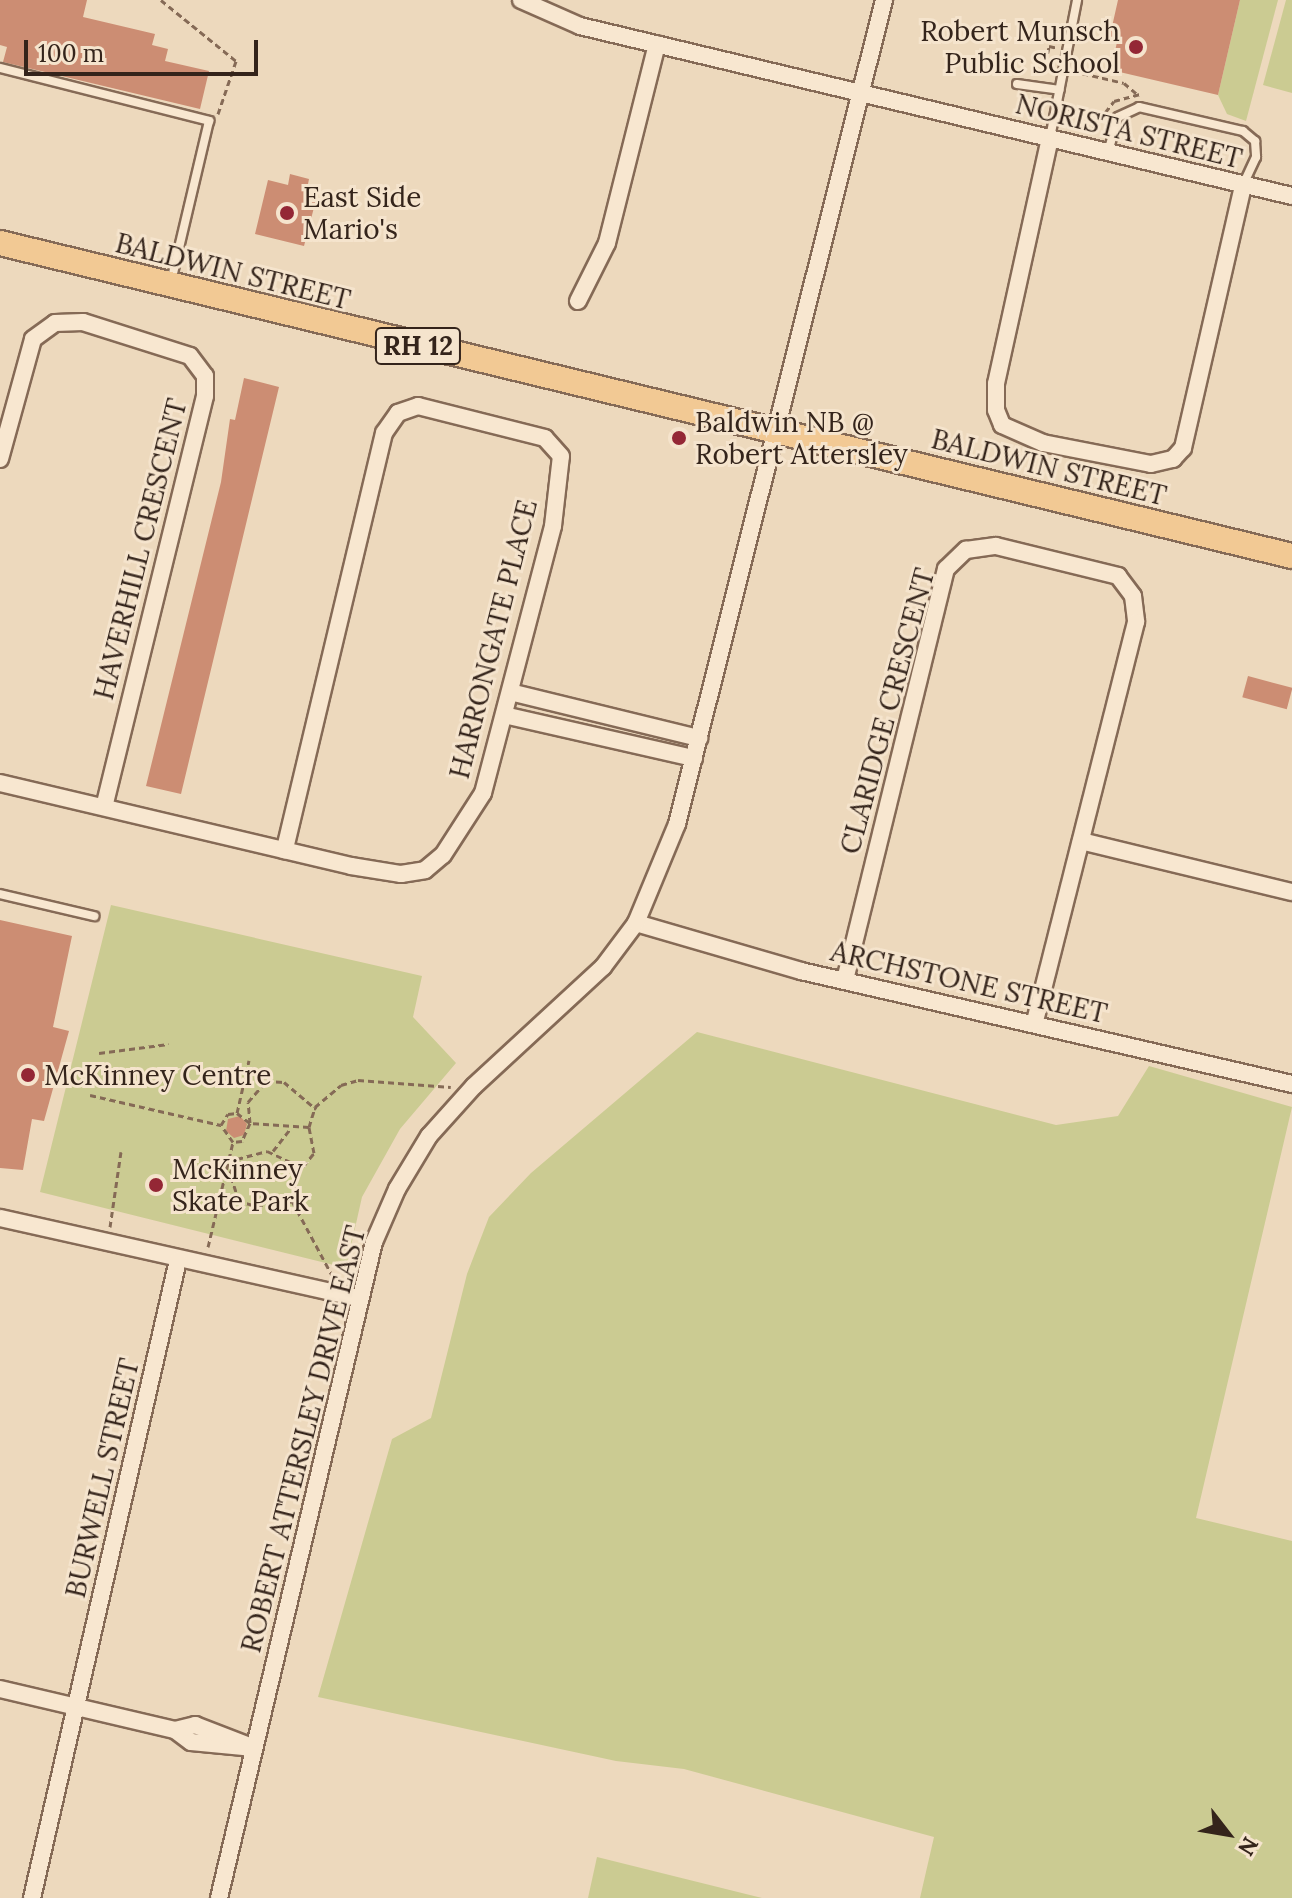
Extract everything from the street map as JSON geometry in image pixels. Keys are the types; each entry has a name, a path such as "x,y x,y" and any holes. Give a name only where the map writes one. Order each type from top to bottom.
{"main road":[{"name":"BALDWIN STREET","path":"0,243 1292,556"}],"street":[{"name":"NORISTA STREET","path":"521,0 580,26 1292,196"},
{"name":"ROBERT ATTERSLEY DRIVE EAST","path":"219,1898 359,1298 397,1189 429,1136 470,1090 603,967 636,923 677,824 772,431 884,0"},
{"path":"578,301 607,243 657,44"},
{"path":"1050,138 996,384 996,410 1002,425 1043,443 1151,464 1173,459 1183,448 1243,185"},
{"name":"HAVERHILL CRESCENT","path":"0,459 33,339 55,323 83,322 190,356 205,376 205,396 104,807"},
{"name":"HARRONGATE PLACE","path":"0,783 285,850 401,874 425,870 443,855 483,793 553,526 561,456 545,438 418,406 398,413 384,433 285,850"},
{"name":"CLARIDGE CRESCENT","path":"845,980 946,569 966,550 996,546 1118,576 1133,596 1136,622 1035,1022"},
{"path":"510,692 699,738"},
{"path":"504,715 694,758"},
{"path":"1081,841 1292,892"},
{"name":"ARCHSTONE STREET","path":"636,923 845,980 1292,1084"},
{"path":"0,1218 359,1298"},
{"name":"BURWELL STREET","path":"32,1898 178,1260"},
{"path":"0,1689 175,1730 195,1725 254,1748"}],"lane":[{"path":"1050,138 1077,0"},
{"path":"0,68 209,121 170,286"},
{"path":"1017,84 1060,90"},
{"path":"1108,152 1118,117 1129,108 1243,131 1255,141 1256,157 1243,185"},
{"path":"0,894 94,916"}],"path":[{"path":"161,0 236,61 215,122"},
{"path":"1073,70 1124,83 1136,93"},
{"path":"99,1053 168,1044"},
{"path":"237,1113 249,1060"},
{"path":"339,1294 292,1201 297,1174 314,1153 309,1127 315,1107 341,1085 358,1080 470,1090"},
{"path":"233,1142 242,1141 250,1123 248,1102 266,1081 284,1082 315,1107"},
{"path":"90,1095 221,1125 233,1142 204,1265"},
{"path":"221,1125 228,1114 237,1113 250,1123 290,1129 309,1127"},
{"path":"272,1153 290,1129"},
{"path":"108,1244 121,1152"},
{"path":"292,1201 272,1210 255,1209 239,1201 230,1187 237,1159 256,1152 272,1153 291,1162 297,1174"}],"green space":[{"path":"1240,0 1278,0 1246,121 1227,114 1218,95"},
{"path":"1286,0 1292,0 1292,93 1263,85"},
{"path":"111,905 422,976 413,1017 456,1063 400,1129 362,1197 346,1268 40,1192"},
{"path":"697,1032 1056,1125 1118,1116 1149,1066 1292,1107 1196,1518 1292,1541 1292,1898 920,1898 934,1837 684,1769 616,1761 318,1697 392,1439 431,1418 467,1274 489,1217 531,1173"},
{"path":"597,1857 762,1898 588,1898"}],"building":[{"path":"0,0 87,0 83,17 155,34 152,45 168,49 165,61 209,71 200,109 3,62 7,47 0,45"},
{"path":"1118,0 1240,0 1218,95 1111,70 1117,42 1109,40"},
{"name":"East Side Mario's","path":"290,174 309,179 307,189 318,192 304,246 255,234 268,180 288,185"},
{"path":"244,378 279,387 181,794 146,786 221,482 230,419 235,420"},
{"path":"1248,676 1292,688 1287,709 1242,697"},
{"name":"McKinney Centre","path":"0,920 72,936 53,1027 69,1031 44,1121 32,1119 23,1170 0,1168"},
{"path":"240,1116 247,1124 244,1135 234,1138 226,1131 228,1119"}],"place":[{"name":"Robert Munsch Public School","path":"1136,47"},
{"name":"East Side Mario's","path":"287,213"},
{"name":"Baldwin NB @ Robert Attersley","path":"679,438"},
{"name":"McKinney Centre","path":"28,1075"},
{"name":"McKinney Skate Park","path":"156,1185"}]}
